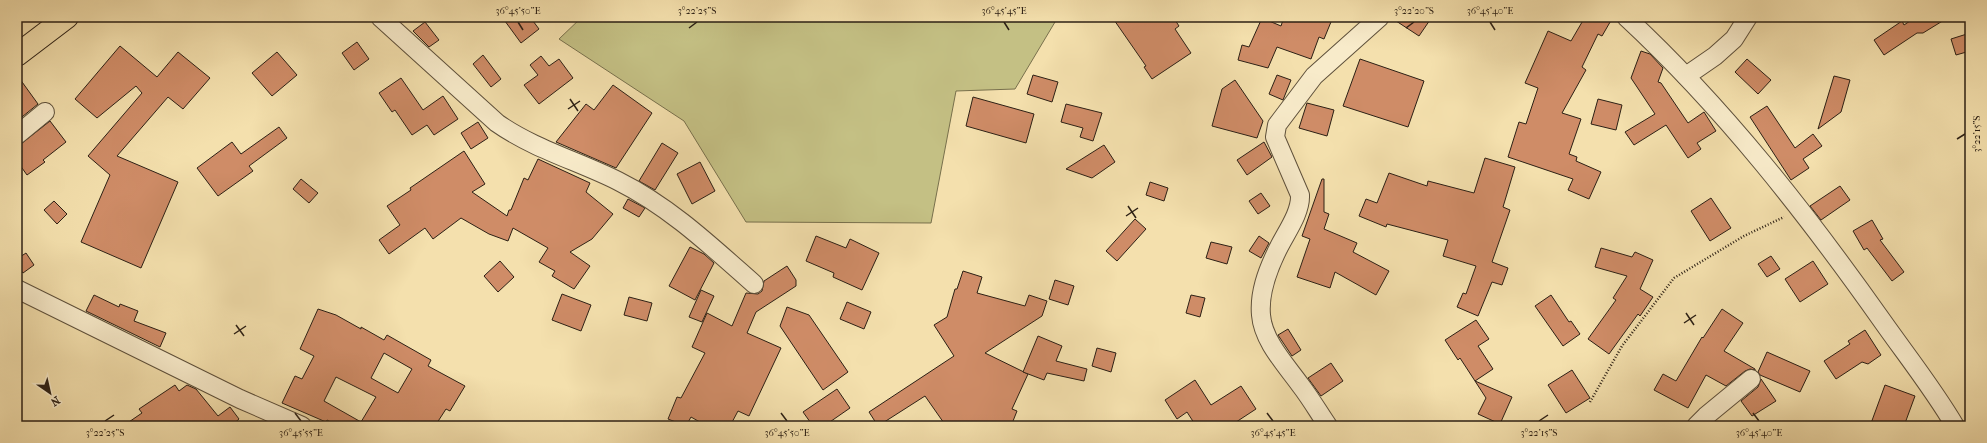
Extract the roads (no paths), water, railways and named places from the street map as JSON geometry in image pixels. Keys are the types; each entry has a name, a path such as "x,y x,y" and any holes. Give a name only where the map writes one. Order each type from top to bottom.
{"highway":[{"path":"17,55 67,17"}],"street":[{"path":"380,17 497,123 517,138 619,182 662,207 679,218 754,284"},
{"path":"1328,426 1266,334 1261,315 1263,288 1270,267 1299,210 1300,202 1300,195 1275,137 1274,131 1292,104 1314,76 1380,17"},
{"path":"1626,17 1664,52 1730,124 1802,211 1852,278 1955,426"},
{"path":"1686,76 1715,56 1734,39 1748,17"},
{"path":"17,135 44,112"},
{"path":"17,289 233,396 302,426"},
{"path":"1696,426 1751,379"}]}
